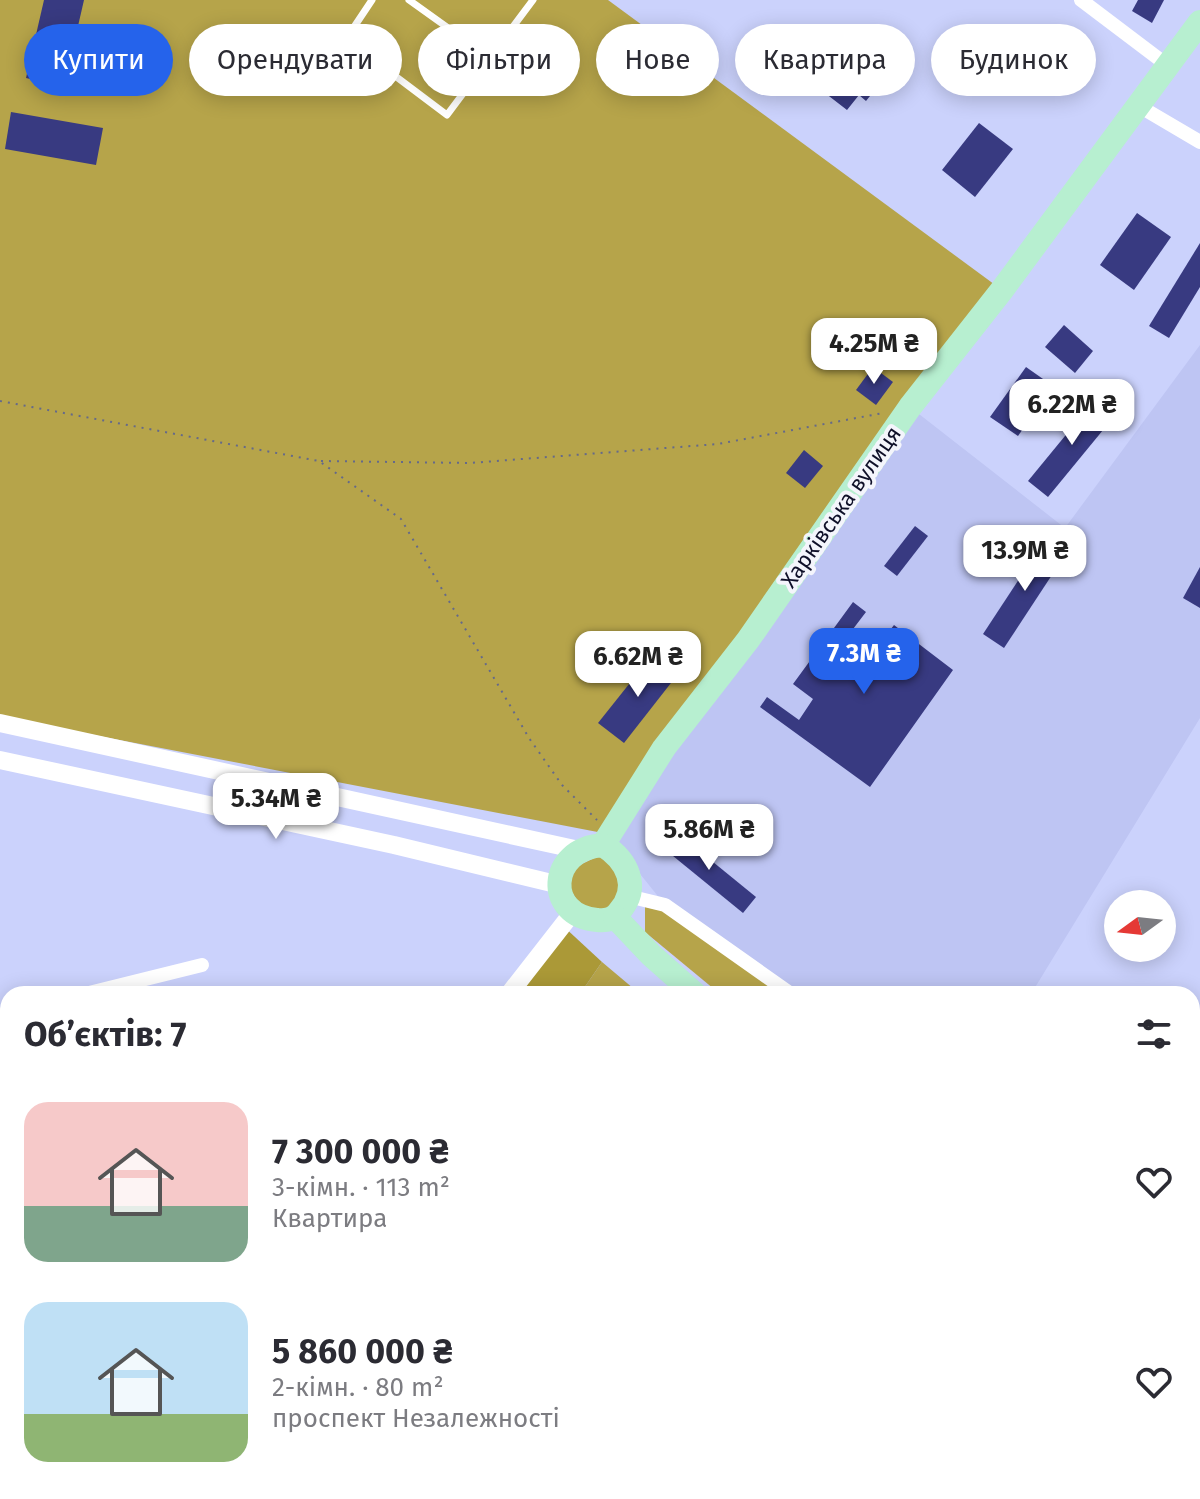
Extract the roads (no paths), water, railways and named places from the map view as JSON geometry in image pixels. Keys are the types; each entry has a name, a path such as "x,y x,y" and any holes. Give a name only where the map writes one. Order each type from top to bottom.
{"main road":[{"name":"Харківська вулиця","path":"560,885 565,863 573,854 597,842 664,748 748,640 910,407 1002,290 1200,22"},
{"path":"560,885 564,902 573,912 589,920 603,921 615,917 626,903 629,873 624,863 597,842"},
{"path":"615,917 686,986"}],"street":[{"path":"1081,0 1167,65"},
{"path":"1139,106 1200,142"},
{"path":"0,723 597,842"},
{"path":"0,760 394,845 560,885"},
{"path":"628,896 665,905 780,986"},
{"path":"515,986 573,912"},
{"path":"117,986 202,965"}],"lane":[{"path":"372,0 346,39 418,93"},
{"path":"409,0 443,24"},
{"path":"515,24 533,0"},
{"path":"422,96 447,115 461,96"}]}
